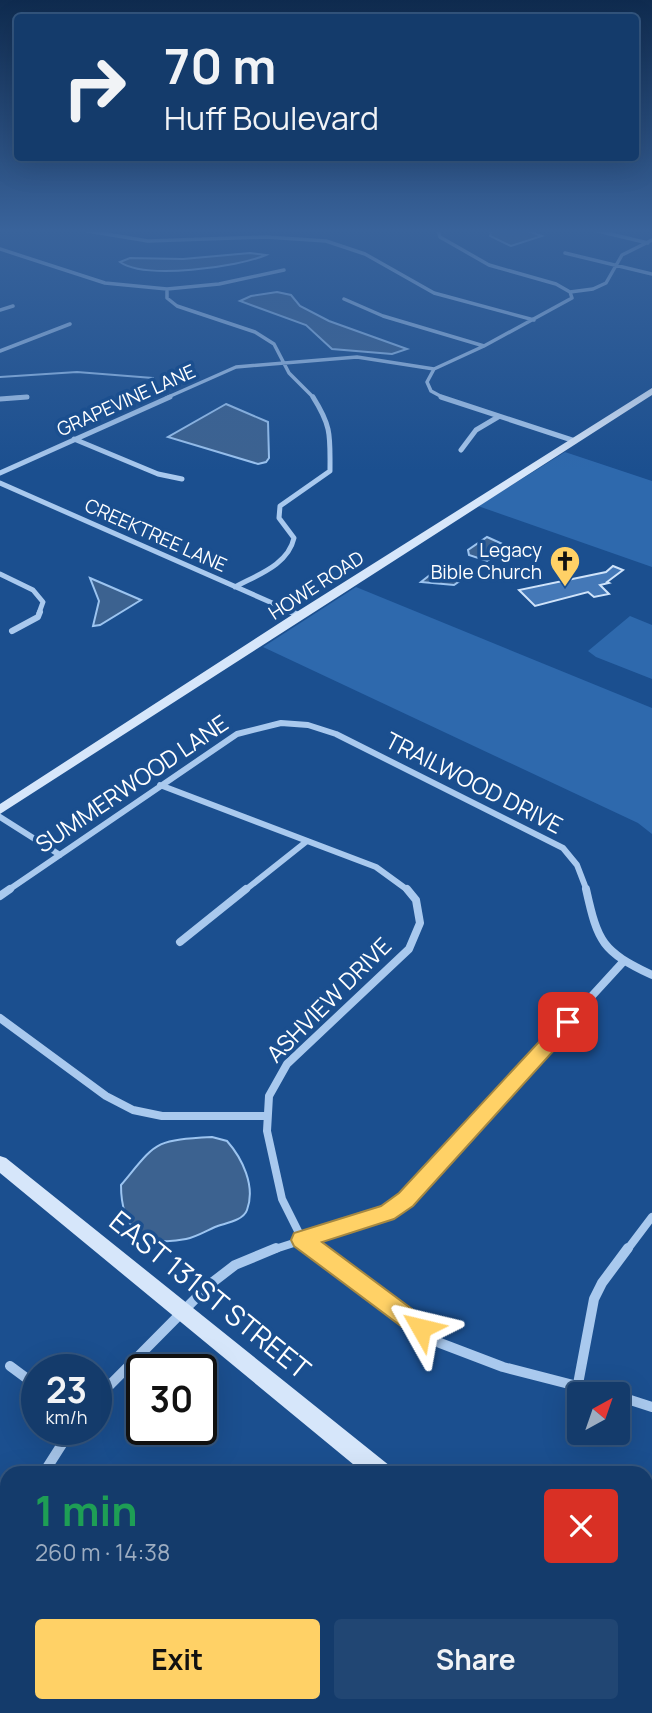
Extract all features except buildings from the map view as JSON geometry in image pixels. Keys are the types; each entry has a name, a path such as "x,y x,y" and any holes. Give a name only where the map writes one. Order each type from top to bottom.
{"street":[{"path":"191,311 264,337 274,344 289,373 310,392 327,419 330,430 332,466 322,479 292,496 281,506 279,518 294,538 294,547 284,558 235,587"},
{"path":"371,311 484,346"},
{"path":"502,311 534,320"},
{"path":"552,311 434,369 427,382 431,391 445,399 575,441"},
{"path":"0,351 70,324"},
{"path":"0,342 11,346"},
{"name":"GRAPEVINE LANE","path":"0,473 236,367 357,357 434,369"},
{"name":"HOWE ROAD","path":"0,810 299,615 652,391"},
{"path":"0,399 27,397"},
{"path":"461,450 476,430 498,417"},
{"path":"74,439 158,474 182,479"},
{"name":"CREEKTREE LANE","path":"0,483 299,615"},
{"path":"0,574 33,590 43,602 38,617 12,631"},
{"name":"SUMMERWOOD LANE","path":"0,896 237,734 265,724 292,722"},
{"name":"TRAILWOOD DRIVE","path":"292,722 319,727 341,736 563,848 578,864 582,873 591,924 597,937 623,962 652,975"},
{"name":"ASHVIEW DRIVE","path":"160,785 376,867 396,878 413,893 419,904 419,930 409,949 287,1064 269,1096 267,1116 270,1151 282,1199 302,1240"},
{"path":"0,817 60,855"},
{"path":"180,942 307,841"},
{"path":"112,1383 209,1285 235,1265 255,1255 387,1213 406,1199 623,962"},
{"path":"0,1018 106,1096 133,1110 162,1115 267,1116"},
{"name":"EAST 131ST STREET","path":"0,1163 372,1466"},
{"path":"578,1382 594,1299 602,1283 652,1217"},
{"path":"302,1240 440,1343 483,1360 570,1382"},
{"path":"10,1366 21,1374"},
{"path":"630,1400 652,1406"},
{"path":"48,1466 61,1445"}],"shaded area":[{"path":"267,311 310,311 329,321 407,349 392,354 332,349 306,325"},
{"path":"226,404 268,422 269,458 266,462 258,464 168,437"},
{"path":"565,452 652,481 652,567 478,506"},
{"path":"487,537 509,547 487,561 469,555 468,550"},
{"path":"440,567 467,576 454,585 421,582"},
{"path":"90,578 141,600 100,625 93,626 99,601"},
{"path":"356,587 652,708 652,834 638,823 263,647"},
{"path":"630,616 652,625 652,679 596,657 588,651"},
{"path":"212,1137 227,1141 246,1173 250,1191 245,1214 186,1239 157,1240 137,1232 125,1213 121,1185 158,1146 178,1140"}],"waterway":[{"path":"0,377 77,372 153,378"}],"place":[{"name":"Legacy Bible Church","path":"565,588"}],"route":[{"path":"421,1328 302,1240 387,1213 406,1199 568,1022"}]}
